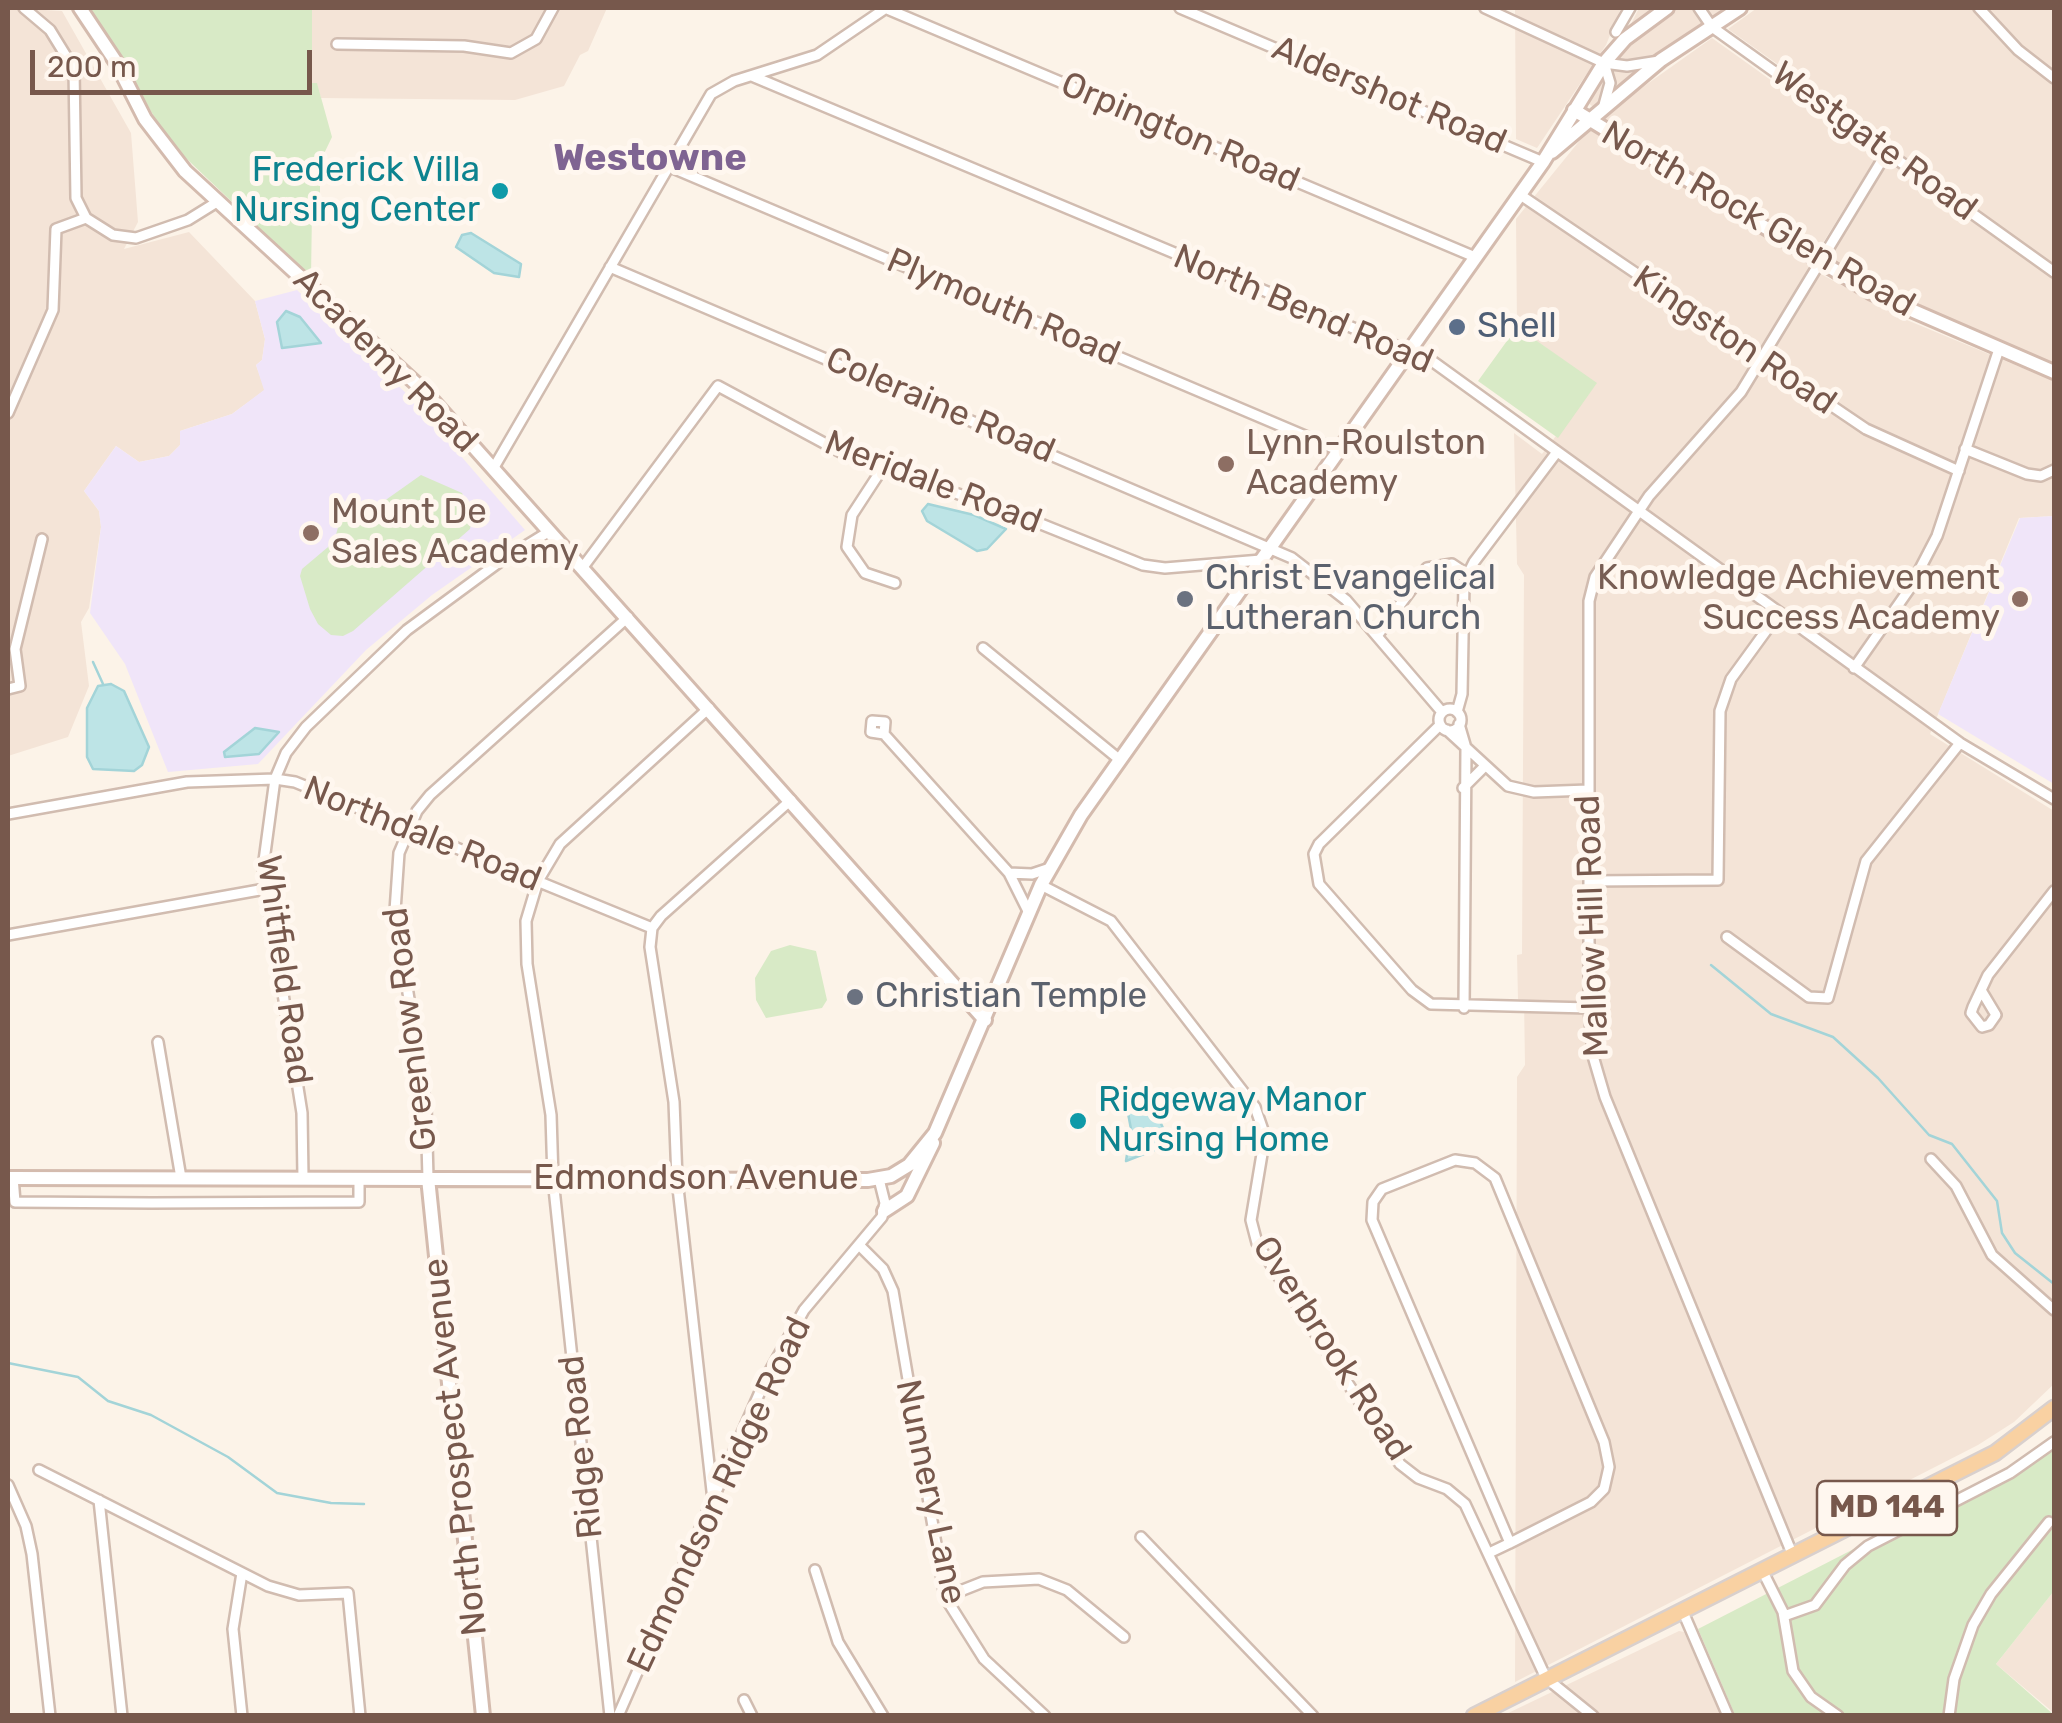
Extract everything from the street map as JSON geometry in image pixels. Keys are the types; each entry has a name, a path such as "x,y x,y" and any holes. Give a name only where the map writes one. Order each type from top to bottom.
{"main road":[{"name":"Academy Road","path":"80,8 164,147 217,202 386,353 628,617 985,1020"},
{"name":"Edmondson Avenue","path":"10,1177 880,1179 909,1166 935,1133 1041,885 1120,760 1543,162 1604,63 1625,39 1667,8"},
{"name":"Edmondson Avenue","path":"1543,162 1604,104 1740,8"},
{"name":"North Rock Glen Road","path":"1574,110 1820,263 1907,310 2054,372"},
{"path":"884,1211 907,1196 914,1186 930,1156 935,1133"},
{"name":"North Prospect Avenue","path":"428,1178 483,1716"},
{"name":"MD 144","path":"1480,1714 1995,1453 2054,1408"}],"street":[{"path":"24,8 50,30 74,68 78,115 76,198 86,218 113,235 136,238 188,220 217,202"},
{"path":"337,44 464,46 510,53 536,39 552,8"},
{"path":"493,469 711,94 816,55 886,8"},
{"name":"Orpington Road","path":"886,8 1475,257"},
{"name":"Aldershot Road","path":"1180,8 1543,162"},
{"path":"1485,8 1604,63 1627,66 1662,60"},
{"path":"1616,32 1630,8"},
{"name":"Westgate Road","path":"1699,8 1712,27 2054,272"},
{"path":"1979,8 2018,50 2054,78"},
{"path":"1604,63 1610,83 1604,104"},
{"name":"North Bend Road","path":"752,76 1432,361 1960,744 2054,799"},
{"name":"Mallow Hill Road","path":"1793,1556 1605,1098 1592,1056 1588,1008 1591,588 1668,473 1730,408 1887,152"},
{"name":"Plymouth Road","path":"668,166 1338,450"},
{"name":"Kingston Road","path":"1519,194 1866,429 1959,470"},
{"path":"8,413 50,322 56,229 86,218"},
{"name":"Coleraine Road","path":"610,267 1270,546 1327,584 1442,712"},
{"path":"1854,668 1924,564 1999,349"},
{"name":"Meridale Road","path":"583,567 718,386 835,450 1012,512 1144,565 1164,568 1261,560"},
{"path":"1966,449 2026,474 2041,476 2054,470"},
{"path":"1464,1008 1466,748 1457,712 1462,694 1468,574 1557,452"},
{"path":"882,468 852,515 848,547 864,573 895,583"},
{"name":"Whitfield Road","path":"302,1178 302,1113 265,890 266,840 276,779 286,753 306,727 407,630 550,532"},
{"path":"8,688 20,686 15,649 42,539"},
{"path":"1377,636 1426,568 1452,564 1468,574"},
{"path":"8,606 23,608"},
{"path":"1589,882 1718,880 1720,711 1732,679 1779,613"},
{"name":"Greenlow Road","path":"428,1178 426,1106 394,911 395,874 408,828 430,794 448,776 628,617"},
{"path":"983,648 1120,760"},
{"name":"Ridge Road","path":"610,1716 553,1179 551,1115 526,921 538,881 572,830 709,708"},
{"path":"1457,712 1442,712 1444,728 1484,768 1520,791 1588,790"},
{"path":"1460,724 1444,728 1318,844 1314,864 1324,892 1412,990 1431,1004 1464,1008 1588,1008"},
{"path":"884,734 1009,873 1029,913"},
{"path":"1728,937 1809,997 1828,998 1866,861 1960,744"},
{"path":"1463,788 1484,768"},
{"name":"Northdale Road","path":"8,814 187,782 296,782 652,928"},
{"path":"713,1500 677,1179 674,1102 650,962 652,928 791,800"},
{"path":"1009,873 1032,874 1050,868"},
{"name":"Overbrook Road","path":"1041,885 1111,920 1255,1107 1265,1136 1251,1220 1257,1243 1400,1464 1418,1478 1457,1496 1471,1514 1546,1678"},
{"path":"8,935 265,890"},
{"path":"1981,990 2054,891"},
{"path":"158,1042 181,1178"},
{"path":"1930,1159 1956,1186 1992,1255 2054,1310"},
{"path":"1489,1554 1591,1502 1604,1489 1609,1468 1604,1442 1495,1178 1475,1163 1455,1160 1394,1182 1374,1202 1374,1230 1510,1543"},
{"path":"10,1177 15,1202 359,1202 359,1178"},
{"path":"201,1178 201,1202"},
{"path":"880,1179 884,1211"},
{"name":"Edmondson Ridge Road","path":"618,1716 766,1378 804,1310 860,1246 884,1211"},
{"name":"Nunnery Lane","path":"860,1246 884,1269 893,1291 945,1596 984,1658 1044,1716"},
{"path":"1784,1616 1815,1604 1845,1565 1868,1546 2010,1473 2054,1442"},
{"path":"39,1470 242,1573 299,1594 348,1593 360,1716"},
{"path":"8,1485 26,1526 32,1554 50,1716"},
{"path":"100,1500 122,1716"},
{"path":"1949,1716 1957,1665 1973,1626 1991,1594 2049,1522"},
{"path":"1141,1537 1313,1716"},
{"path":"815,1570 838,1642 883,1716"},
{"path":"1762,1572 1784,1616 1793,1671 1812,1697 1838,1716"},
{"path":"242,1573 233,1629 242,1716"},
{"path":"945,1596 1002,1579 1039,1579 1067,1590 1124,1637"},
{"path":"1683,1612 1728,1716"},
{"path":"1546,1678 1594,1716"},
{"path":"744,1700 752,1716"}],"shaded area":[{"path":"8,8 62,11 131,133 138,222 124,249 189,232 255,301 265,339 262,360 256,365 265,390 232,414 180,431 180,445 169,456 139,462 116,446 84,491 99,511 101,527 89,608 81,622 89,686 68,737 8,756"},
{"path":"312,8 607,8 588,51 580,55 564,86 515,100 321,98 317,84 312,84"},
{"path":"1515,8 1621,8 1606,45 1537,148 1516,139"},
{"path":"1639,8 1749,8 1602,114 1587,102 1613,44 1641,20 1631,24"},
{"path":"1757,8 2054,8 2054,364 1899,296 1829,258 1894,147 1728,29"},
{"path":"1712,38 1877,156 1808,267 1902,318 2054,381 2054,516 2019,518 1930,734 2054,811 2054,1384 2014,1422 1978,1445 1515,1682 1517,1077 1525,1065 1524,1000 1518,999 1517,955 1522,954 1524,575 1517,564 1514,433 1542,454 1596,384 1517,327 1516,219 1585,134 1619,104"},
{"name":"Mount De Sales Academy","path":"297,290 408,395 525,530 432,595 366,650 258,764 168,772 125,664 90,613 101,527 99,511 84,491 116,446 139,462 169,456 180,445 180,431 232,414 264,390 256,365 262,360 265,339 255,301"},
{"name":"Knowledge Achievement Success Academy","path":"2054,516 2054,784 1938,714 2020,518"},
{"path":"2054,1591 2054,1713 1996,1664"},
{"path":"1679,1631 1684,1632 1721,1715 1502,1716"}],"green space":[{"path":"89,8 312,8 312,83 317,83 332,137 320,162 320,202 312,211 311,277 170,143"},
{"path":"1517,327 1597,383 1558,438 1478,381"},
{"path":"421,475 462,493 473,514 470,529 353,631 343,636 331,635 318,624 310,609 300,576 302,569 334,542 343,509 380,504"},
{"path":"790,945 816,951 827,1000 822,1008 766,1018 756,1000 755,978 771,951"},
{"path":"2054,1435 2054,1591 1996,1664 2054,1715 1735,1715 1698,1629 1990,1479"}],"water":[{"path":"471,233 521,264 519,277 494,273 456,247 462,235"},
{"path":"286,311 300,317 321,343 282,348 277,322"},
{"path":"928,504 974,515 1006,529 987,549 977,551 927,521 922,511"},
{"path":"111,684 124,691 149,747 142,765 134,771 93,769 87,757 87,708 98,686"},
{"path":"255,728 279,732 259,754 225,757 224,752"},
{"path":"1127,1087 1154,1108 1167,1137 1162,1147 1126,1161 1131,1129 1124,1092"}],"waterway":[{"path":"93,662 103,684"},
{"path":"1711,965 1771,1014 1833,1037 1878,1078 1929,1135 1952,1144 1997,1201 2002,1233 2015,1253 2054,1284"},
{"path":"8,1363 78,1377 108,1401 151,1415 228,1457 277,1493 331,1503 364,1504"}],"place":[{"name":"Frederick Villa Nursing Center","path":"500,191"},
{"name":"Shell","path":"1457,327"},
{"name":"Lynn-Roulston Academy","path":"1226,464"},
{"name":"Mount De Sales Academy","path":"311,533"},
{"name":"Christ Evangelical Lutheran Church","path":"1185,599"},
{"name":"Knowledge Achievement Success Academy","path":"2020,599"},
{"name":"Christian Temple","path":"855,997"},
{"name":"Ridgeway Manor Nursing Home","path":"1078,1121"}],"district":[{"name":"Westowne","path":"650,159"}]}
